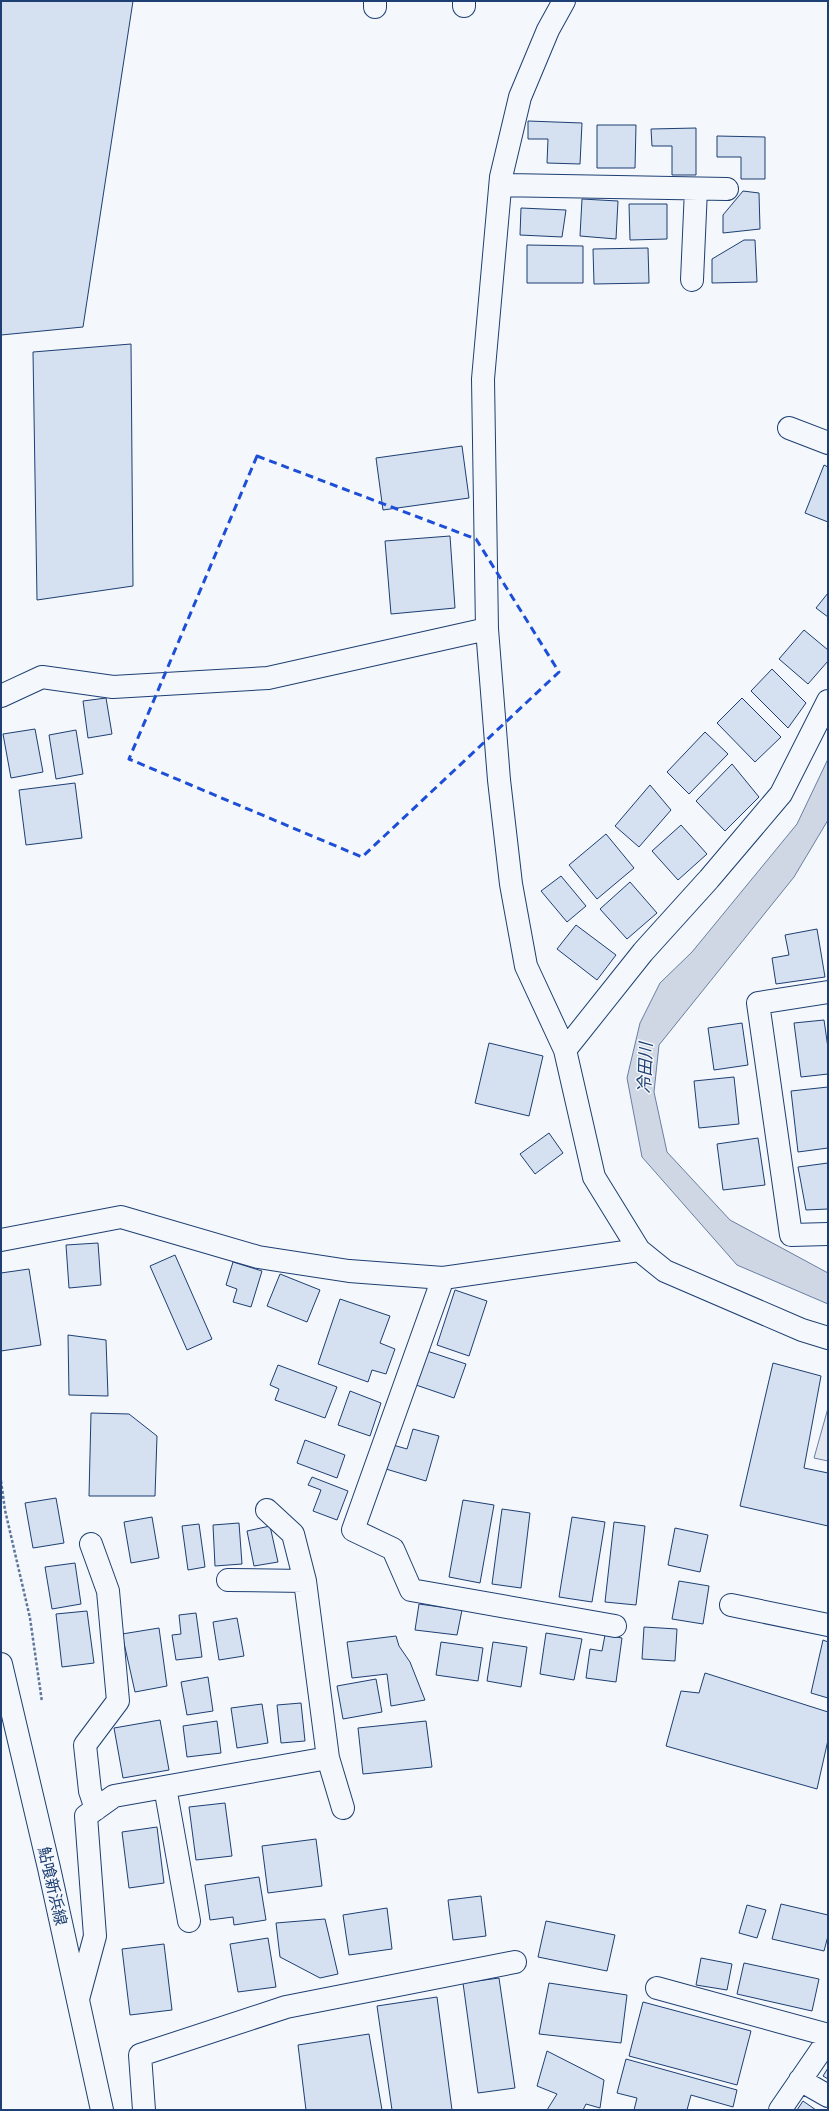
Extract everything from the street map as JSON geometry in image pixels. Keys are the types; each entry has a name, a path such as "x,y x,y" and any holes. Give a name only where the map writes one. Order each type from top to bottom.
{"street":[{"path":"564,1 548,30 520,97 501,185 483,379 487,629 499,780 510,884 526,966 565,1050 594,1177 639,1250 665,1270 802,1330 828,1338"},
{"path":"501,185 727,189"},
{"path":"692,280 696,189"},
{"path":"789,428 828,443"},
{"path":"1,696 42,677 112,687 268,678 487,629"},
{"path":"565,1050 643,952 709,879 780,794 828,701"},
{"path":"828,992 758,1003 791,1235 828,1234"},
{"path":"1,1240 121,1217 258,1257 349,1271 443,1278 639,1250"},
{"path":"443,1278 353,1530 393,1549 411,1590 615,1626"},
{"path":"267,1510 294,1534 305,1581 328,1758 343,1808"},
{"path":"91,1544 108,1591 118,1701 85,1745 90,1791 96,1810"},
{"path":"228,1580 305,1581"},
{"path":"731,1605 828,1625"},
{"name":"鮎喰新浜線","path":"1,1664 102,2110"},
{"path":"78,1999 95,1936 86,1816 114,1796 328,1758"},
{"path":"165,1787 189,1922"},
{"path":"144,2110 140,2055 286,2007 515,1962"},
{"path":"657,1988 828,2035"},
{"path":"780,2110 828,2040"},
{"path":"800,2080 828,2096"}],"highlighted area":[{"path":"257,456 476,539 559,672 362,857 129,759"}],"shaded area":[{"path":"828,1408 828,1461 814,1458"}],"water":[{"name":"冷田川","path":"828,759 828,820 794,877 659,1045 654,1092 667,1152 730,1220 828,1273 828,1304 737,1265 642,1157 627,1078 640,1023 660,983 692,952 797,824"}],"building":[{"path":"1,1 133,1 83,327 1,335"},
{"path":"528,121 582,123 580,164 547,163 548,139 528,139"},
{"path":"597,125 636,125 635,168 597,168"},
{"path":"696,128 696,175 672,175 672,146 652,146 651,129"},
{"path":"717,136 765,137 765,179 741,179 741,157 717,157"},
{"path":"743,191 759,193 760,229 723,233 723,215"},
{"path":"582,199 618,201 616,239 580,236"},
{"path":"629,204 667,204 667,239 630,240"},
{"path":"521,208 566,210 562,237 520,235"},
{"path":"744,240 755,240 757,282 712,283 712,259"},
{"path":"527,245 583,246 583,283 527,283"},
{"path":"648,248 649,283 594,284 593,249"},
{"path":"131,344 133,586 37,600 33,352"},
{"path":"462,446 469,498 383,510 376,458"},
{"path":"824,465 828,467 828,522 805,513"},
{"path":"450,536 455,608 391,614 385,541"},
{"path":"828,593 828,617 816,608"},
{"path":"804,630 828,650 828,661 808,684 779,659"},
{"path":"772,669 806,703 788,728 751,691"},
{"path":"106,698 112,734 88,738 83,701"},
{"path":"742,698 781,737 755,762 717,723"},
{"path":"35,729 43,772 11,778 3,734"},
{"path":"76,730 83,774 56,779 49,735"},
{"path":"705,732 728,754 689,794 667,772"},
{"path":"732,764 759,797 725,831 696,801"},
{"path":"75,783 82,838 26,845 19,790"},
{"path":"650,785 671,810 639,847 615,826"},
{"path":"681,825 707,854 678,880 652,851"},
{"path":"606,834 634,868 597,899 569,865"},
{"path":"561,876 586,906 567,922 541,891"},
{"path":"630,882 657,913 627,939 600,909"},
{"path":"576,925 616,955 597,980 557,949"},
{"path":"817,929 825,977 776,984 772,958 789,955 785,935"},
{"path":"824,1020 828,1048 828,1074 801,1077 794,1023"},
{"path":"742,1023 748,1065 714,1070 708,1028"},
{"path":"489,1043 543,1056 529,1116 475,1103"},
{"path":"734,1077 739,1124 699,1128 694,1081"},
{"path":"828,1087 828,1148 798,1152 791,1091"},
{"path":"549,1133 563,1153 535,1174 520,1154"},
{"path":"758,1138 765,1185 723,1190 717,1144"},
{"path":"828,1163 828,1209 806,1210 798,1167"},
{"path":"98,1243 101,1285 69,1288 66,1245"},
{"path":"175,1255 212,1339 187,1350 150,1266"},
{"path":"233,1262 262,1271 251,1307 233,1302 237,1289 226,1285"},
{"path":"29,1269 41,1345 1,1351 1,1273"},
{"path":"280,1274 320,1290 307,1322 267,1306"},
{"path":"455,1290 487,1301 469,1356 437,1345"},
{"path":"340,1299 390,1316 380,1343 395,1349 386,1374 372,1370 368,1382 318,1364"},
{"path":"68,1335 106,1340 108,1396 69,1395"},
{"path":"427,1351 466,1364 454,1398 416,1385"},
{"path":"773,1363 821,1376 804,1468 828,1473 828,1526 740,1506"},
{"path":"278,1365 337,1387 325,1418 275,1400 279,1389 270,1385"},
{"path":"350,1391 381,1403 370,1436 338,1425"},
{"path":"91,1413 129,1414 157,1436 155,1496 89,1496"},
{"path":"413,1429 439,1436 426,1481 386,1469 393,1445 407,1449"},
{"path":"305,1440 345,1455 337,1478 297,1463"},
{"path":"312,1477 348,1491 337,1520 313,1511 321,1490 308,1485"},
{"path":"56,1498 64,1543 33,1548 25,1503"},
{"path":"463,1500 494,1505 480,1583 449,1577"},
{"path":"502,1509 530,1513 521,1588 492,1584"},
{"path":"152,1517 159,1558 131,1563 124,1522"},
{"path":"572,1517 605,1522 592,1602 559,1597"},
{"path":"614,1522 645,1526 636,1605 605,1602"},
{"path":"239,1523 242,1564 215,1566 213,1525"},
{"path":"199,1524 205,1567 188,1570 182,1526"},
{"path":"270,1526 278,1562 254,1566 247,1531"},
{"path":"675,1528 708,1535 700,1572 668,1565"},
{"path":"75,1563 81,1604 52,1609 45,1567"},
{"path":"679,1581 709,1586 703,1624 672,1619"},
{"path":"419,1604 462,1610 457,1635 415,1630"},
{"path":"87,1611 94,1663 62,1667 56,1614"},
{"path":"196,1613 202,1657 176,1660 172,1635 181,1634 179,1615"},
{"path":"237,1618 244,1656 219,1660 213,1622"},
{"path":"644,1627 677,1629 675,1661 642,1659"},
{"path":"159,1628 167,1686 135,1692 122,1634"},
{"path":"546,1633 582,1639 574,1680 540,1674"},
{"path":"605,1635 622,1638 616,1682 586,1678 590,1649 602,1651"},
{"path":"396,1636 399,1646 410,1662 425,1700 391,1706 387,1674 352,1678 347,1642"},
{"path":"823,1640 828,1642 828,1698 811,1693"},
{"path":"441,1642 483,1648 478,1681 436,1675"},
{"path":"493,1642 527,1647 521,1687 487,1681"},
{"path":"705,1673 828,1712 828,1740 817,1789 666,1746 681,1691 699,1693"},
{"path":"208,1677 213,1711 187,1715 181,1682"},
{"path":"376,1679 382,1712 343,1719 337,1686"},
{"path":"301,1703 305,1741 281,1743 277,1705"},
{"path":"262,1704 268,1743 237,1748 231,1708"},
{"path":"160,1720 169,1770 123,1778 114,1728"},
{"path":"217,1721 221,1753 187,1757 183,1726"},
{"path":"426,1721 432,1767 363,1774 358,1728"},
{"path":"225,1803 232,1856 196,1860 189,1807"},
{"path":"157,1827 164,1883 129,1888 122,1832"},
{"path":"316,1839 322,1886 268,1893 262,1846"},
{"path":"259,1877 266,1920 234,1925 233,1917 210,1920 205,1885"},
{"path":"481,1896 486,1936 453,1940 448,1900"},
{"path":"781,1904 828,1915 828,1936 824,1951 772,1939"},
{"path":"747,1905 766,1910 757,1938 739,1933"},
{"path":"387,1908 392,1949 349,1955 343,1915"},
{"path":"325,1919 338,1974 320,1978 280,1957 276,1923"},
{"path":"546,1921 615,1935 607,1971 538,1957"},
{"path":"268,1938 276,1987 238,1992 230,1944"},
{"path":"164,1944 172,2010 130,2015 122,1949"},
{"path":"701,1958 732,1964 727,1990 696,1985"},
{"path":"744,1963 819,1979 812,2011 737,1994"},
{"path":"499,1978 515,2088 478,2093 463,1983"},
{"path":"549,1983 627,1995 621,2043 539,2034"},
{"path":"437,1997 452,2110 392,2110 377,2006"},
{"path":"643,2002 751,2031 737,2085 629,2056"},
{"path":"369,2034 382,2110 306,2110 298,2045"},
{"path":"547,2051 604,2080 600,2108 586,2104 583,2110 547,2110 557,2094 537,2086"},
{"path":"626,2059 737,2090 733,2107 691,2095 687,2110 634,2110 637,2098 617,2093"},
{"path":"828,2068 828,2079 823,2076"},
{"path":"803,2101 816,2110 797,2110"}]}
